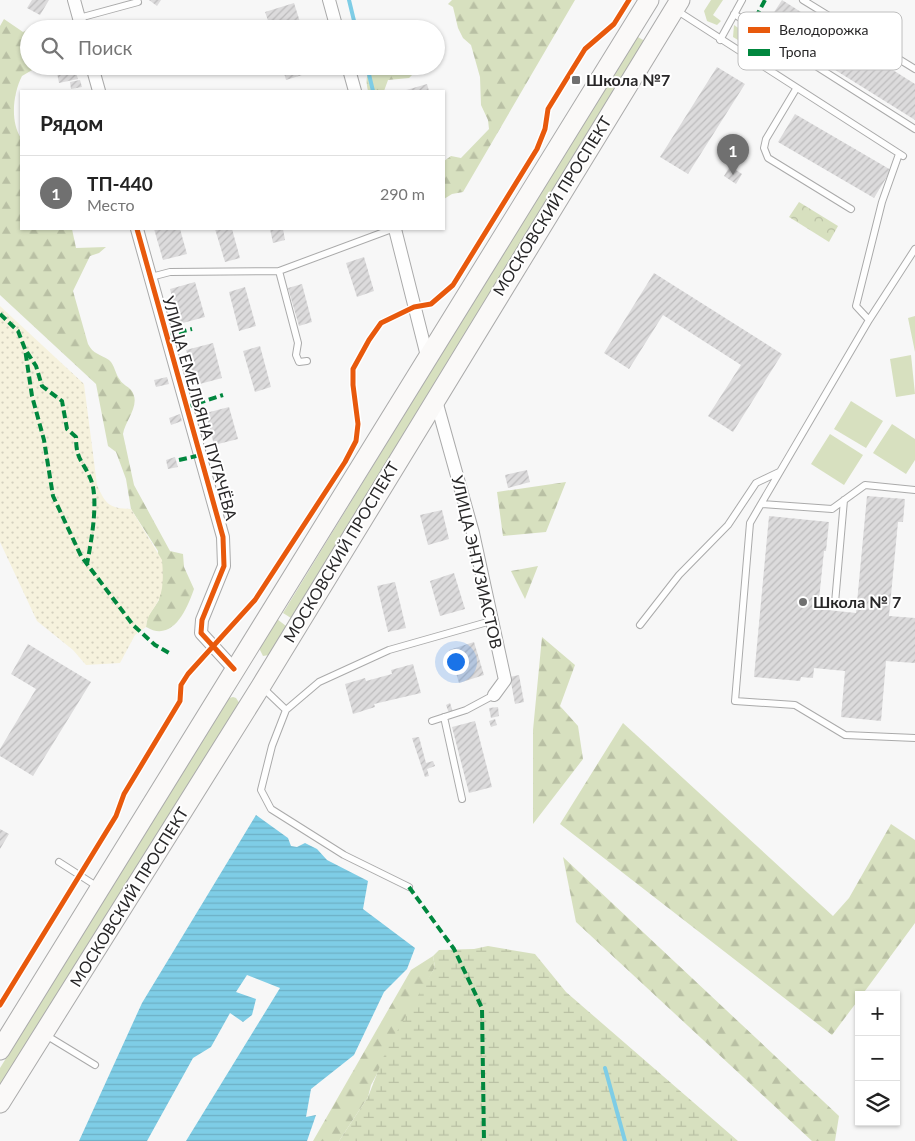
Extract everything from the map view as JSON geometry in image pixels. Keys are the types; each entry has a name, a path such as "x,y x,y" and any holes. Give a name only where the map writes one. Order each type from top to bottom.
{"main road":[{"name":"МОСКОВСКИЙ ПРОСПЕКТ","path":"0,1050 649,0"},
{"name":"МОСКОВСКИЙ ПРОСПЕКТ","path":"0,1103 260,686 671,3"},
{"path":"234,669 260,686"}],"street":[{"path":"74,0 79,20"},
{"path":"329,0 335,20"},
{"path":"95,75 99,90"},
{"path":"351,75 355,90"},
{"name":"УЛИЦА ЕМЕЛЬЯНА ПУГАЧЁВА","path":"137,230 223,537 224,566 202,620 201,633 234,669"},
{"path":"394,230 428,360"},
{"name":"УЛИЦА ЭНТУЗИАСТОВ","path":"435,398 473,533 505,680 494,696"}],"lane":[{"path":"720,40 742,0"},
{"path":"803,0 822,12"},
{"path":"91,20 138,2"},
{"path":"671,3 738,51"},
{"path":"734,14 738,17"},
{"path":"902,61 915,69"},
{"path":"768,70 901,155 882,202 856,306 869,320"},
{"path":"822,70 915,129"},
{"path":"796,88 766,139 764,148 768,158 851,210"},
{"path":"151,277 170,272 279,271 391,230"},
{"path":"915,250 869,320 750,523 735,700 795,705 845,735 915,738"},
{"path":"279,271 298,343 296,355 299,362 308,361"},
{"path":"640,624 679,575 728,525 756,483 780,472"},
{"path":"761,504 832,509 865,485 915,490"},
{"path":"835,603 844,500"},
{"path":"409,887 344,855 272,809 261,790 272,746 286,710 319,682 390,650 491,621"},
{"path":"260,686 286,710"},
{"path":"432,721 466,710 494,696"},
{"path":"444,717 462,799"},
{"path":"59,862 99,888"},
{"path":"43,1033 95,1065"}],"green space":[{"path":"452,0 575,0 463,192 452,194 445,198 445,160 451,156 461,158 489,129 488,120 481,105 480,77 471,45 463,38 458,28 453,7 448,4"},
{"path":"711,0 723,0 713,15 721,21 717,25 707,21 704,11"},
{"path":"4,19 20,30 20,75 24,75 16,91 14,116 20,136 20,230 72,230 76,248 106,247 99,253 90,256 73,291 88,344 94,352 111,362 118,378 134,395 134,406 123,434 134,485 170,551 183,554 184,567 194,589 178,622 164,631 156,631 146,627 147,618 159,600 158,551 131,509 126,479 116,452 108,446 96,384 0,295 0,26"},
{"path":"734,25 738,28 738,40 733,37"},
{"path":"636,36 645,41 291,618 283,613"},
{"path":"368,75 412,75 409,78 388,80 384,90 368,90"},
{"path":"799,202 838,226 829,242 789,217"},
{"path":"915,316 915,352 908,318"},
{"path":"911,355 915,394 896,397 890,359"},
{"path":"851,401 883,421 866,448 834,429"},
{"path":"892,424 915,439 915,460 906,474 873,453"},
{"path":"830,434 863,455 844,485 811,464"},
{"path":"566,482 546,532 503,536 497,492"},
{"path":"538,566 525,599 511,571"},
{"path":"277,619 286,626 269,655 263,656 259,648"},
{"path":"542,637 575,665 560,706 578,726 583,759 533,824 533,730"},
{"path":"233,697 240,704 0,1091 0,1068 229,698"},
{"path":"623,723 833,916 849,898 891,824 915,840 915,923 865,991 855,991 855,1004 832,1035 560,824"},
{"path":"563,857 839,1116 835,1141 812,1141 576,922"},
{"path":"488,946 535,954 566,992 738,1141 339,1141 368,1097 387,1048 435,967 433,956 439,950 474,949"},
{"path":"433,956 435,967 371,1085 368,1097 339,1141 313,1141 411,970"}],"sand":[{"path":"0,306 84,384 97,485 109,504 118,508 131,509 162,560 161,595 149,615 146,627 135,635 120,663 86,665 73,650 37,621 0,542"}],"water":[{"path":"256,815 288,838 291,846 297,847 305,843 317,849 327,860 368,881 363,909 415,948 407,969 384,992 354,1055 311,1089 306,1117 316,1115 307,1141 186,1141 280,988 247,975 236,992 256,999 252,1015 243,1022 230,1013 211,1047 193,1058 147,1141 79,1141 142,1003"}],"building":[{"path":"32,0 49,0 40,15 27,8"},
{"path":"149,0 161,0 157,6"},
{"path":"782,0 801,12 774,12"},
{"path":"294,3 299,20 268,20 265,12"},
{"path":"717,67 745,84 688,174 660,157"},
{"path":"835,70 893,70 915,84 915,120"},
{"path":"57,75 77,75 78,79 59,83"},
{"path":"285,75 302,75 286,80"},
{"path":"80,80 82,87 71,89 70,82"},
{"path":"427,84 429,90 406,90"},
{"path":"795,114 891,170 874,198 778,142"},
{"path":"730,166 742,174 736,184 724,176"},
{"path":"154,230 180,230 187,254 163,260"},
{"path":"215,230 232,230 240,258 225,262"},
{"path":"270,230 283,230 285,240 273,243"},
{"path":"364,257 374,291 357,297 346,263"},
{"path":"654,273 782,354 733,432 708,416 741,365 663,315 629,369 604,353"},
{"path":"195,282 205,317 179,324 170,289"},
{"path":"302,284 312,322 299,326 288,288"},
{"path":"245,287 256,326 239,331 229,292"},
{"path":"213,343 222,378 196,385 186,350"},
{"path":"260,346 271,387 255,392 243,351"},
{"path":"167,377 169,384 156,387 154,380"},
{"path":"229,407 238,439 214,445 206,413"},
{"path":"180,414 182,421 171,425 169,418"},
{"path":"175,457 178,467 168,469 166,460"},
{"path":"527,470 530,482 508,488 505,475"},
{"path":"867,496 905,499 903,522 898,522 889,616 915,618 915,663 886,661 881,721 841,717 845,671 814,668 813,678 801,677 800,681 754,677 769,516 829,522 818,609 856,613"},
{"path":"442,510 449,539 428,545 420,515"},
{"path":"454,573 465,609 440,616 430,581"},
{"path":"395,582 406,628 388,632 377,586"},
{"path":"474,642 484,675 459,683 449,650"},
{"path":"28,644 91,682 33,776 0,756 0,749 36,689 11,674"},
{"path":"413,664 421,693 374,704 375,707 353,714 345,684 365,678 366,681 392,674 391,670"},
{"path":"519,675 524,702 515,704 510,677"},
{"path":"450,703 453,712 449,713 446,705"},
{"path":"498,707 499,716 491,718 489,708"},
{"path":"495,719 497,725 491,727 489,721"},
{"path":"475,721 492,787 469,793 452,727"},
{"path":"419,737 426,763 433,761 435,766 427,769 429,776 425,777 412,738"},
{"path":"0,829 9,834 0,849"}],"waterway":[{"path":"349,0 354,20"},
{"path":"369,75 373,90"},
{"path":"605,1068 625,1141"}],"marked path":[{"path":"759,12 765,0"},
{"path":"0,314 18,331 25,349 32,396 44,440 53,496 81,556 133,625 155,645 169,653"},
{"path":"167,335 192,329"},
{"path":"27,352 36,366 42,386 62,401 67,429 76,437 77,451 91,480 94,510 87,564"},
{"path":"186,407 223,395"},
{"path":"179,460 201,455"},
{"path":"409,887 454,949 482,1008 484,1141"}],"cycle path":[{"path":"0,1005 116,816 124,794 180,701 181,685 188,674 255,600 345,462 356,441 358,424 353,369 369,340 381,323 414,307 431,304 453,285 537,149 545,129 548,109 572,70 585,49 614,24 629,0"},
{"path":"137,230 223,537 224,566 202,620 201,633 234,669"}],"place":[{"name":"Школа №7","path":"576,80"},
{"name":"ТП-440","path":"733,175"},
{"name":"Школа № 7","path":"803,602"}]}
